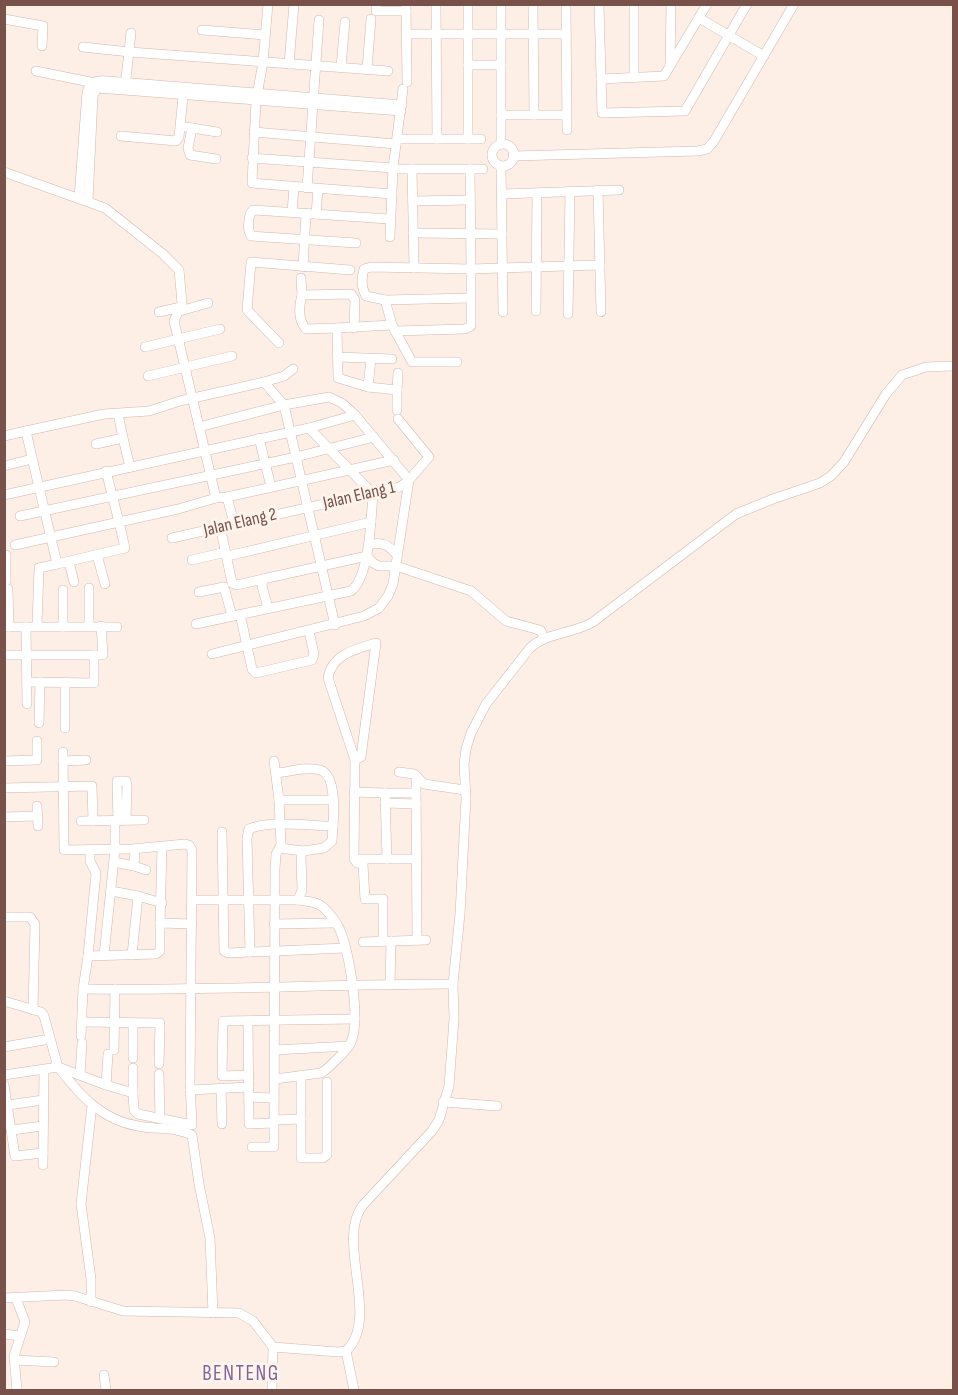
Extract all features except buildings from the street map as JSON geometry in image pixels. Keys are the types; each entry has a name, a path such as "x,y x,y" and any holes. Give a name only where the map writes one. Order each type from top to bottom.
{"street":[{"path":"268,4 254,132 251,180 253,184 392,194"},
{"path":"289,64 294,4"},
{"path":"376,4 376,11 406,8 405,86 389,219 390,237"},
{"path":"436,4 437,139"},
{"path":"468,4 468,139"},
{"path":"501,4 501,144"},
{"path":"533,4 534,115"},
{"path":"566,4 567,130"},
{"path":"599,4 602,113 685,111 747,4"},
{"path":"634,4 634,78"},
{"path":"670,66 671,4"},
{"path":"601,79 664,76 707,4"},
{"path":"513,156 707,149 714,141 794,4"},
{"path":"4,18 43,26 42,46"},
{"path":"699,18 764,56"},
{"path":"367,69 371,19"},
{"path":"308,188 319,20"},
{"path":"341,67 345,22"},
{"path":"202,30 266,35"},
{"path":"125,86 130,33"},
{"path":"406,34 566,34"},
{"path":"83,47 388,71"},
{"path":"468,64 501,64"},
{"path":"36,71 95,85"},
{"path":"83,200 89,85 257,98"},
{"path":"125,86 183,96 313,101 401,108"},
{"path":"176,141 183,96"},
{"path":"501,115 566,115"},
{"path":"180,126 217,132"},
{"path":"188,149 192,128"},
{"path":"254,132 399,141 481,139"},
{"path":"121,136 176,141 194,156 216,159"},
{"path":"501,166 492,157 494,148 501,144 509,146 513,156"},
{"path":"501,166 509,163 513,156"},
{"path":"252,159 396,169 483,169"},
{"path":"501,166 503,312"},
{"path":"412,169 414,268"},
{"path":"301,278 301,323 306,329 465,329 471,326 470,169"},
{"path":"4,172 83,200 118,217 177,266 180,274 180,309 174,321 216,498"},
{"path":"292,212 294,187"},
{"path":"303,267 304,240 318,189"},
{"path":"598,190 601,312"},
{"path":"502,194 619,190"},
{"path":"568,314 570,191"},
{"path":"536,311 537,193"},
{"path":"413,201 470,200"},
{"path":"356,243 251,236 249,234 249,215 253,210 389,219"},
{"path":"413,233 502,234"},
{"path":"279,343 248,310 251,262 350,270"},
{"path":"470,298 385,300 366,296 362,289 362,277 364,269 371,267 471,269 600,265"},
{"path":"302,295 351,294 355,300 354,328"},
{"path":"385,300 394,328 412,362 457,362"},
{"path":"159,312 208,303"},
{"path":"145,347 220,328"},
{"path":"337,328 338,378 368,387 397,390"},
{"path":"148,376 232,356"},
{"path":"338,357 392,358"},
{"path":"368,387 371,359"},
{"path":"273,1347 346,1351 352,1346 360,1319 356,1274 357,1215 363,1205 432,1131 439,1120 449,1086 454,1018 453,984 460,914 464,764 471,733 494,692 530,648 544,638 578,630 593,622 736,514 826,479 844,462 896,380 926,367 953,367"},
{"path":"4,436 104,414 148,411 264,382 284,376 293,369"},
{"path":"212,654 364,616 379,608 388,596 393,584 409,480 429,457 398,415 398,373"},
{"path":"264,382 284,405 335,625"},
{"path":"199,427 284,405 329,397 342,403 355,415 409,480"},
{"path":"118,414 130,467"},
{"path":"4,495 309,428 355,415"},
{"path":"196,624 354,589 368,550 373,494 309,428"},
{"path":"26,431 57,564"},
{"path":"20,516 296,457 374,437"},
{"path":"96,444 123,438"},
{"path":"259,438 271,487"},
{"path":"4,466 32,459"},
{"path":"15,545 216,498 394,460"},
{"path":"37,626 39,568 125,548 106,471"},
{"name":"Jalan Elang 1","path":"308,507 400,487 409,480"},
{"path":"227,497 234,523"},
{"name":"Jalan Elang 2","path":"172,538 308,507"},
{"path":"192,560 226,553 232,555 371,522"},
{"path":"220,526 231,581 234,584 321,566 368,550 377,543 386,545 397,555"},
{"path":"368,550 377,565 396,566 471,591 506,621 541,631 544,638"},
{"path":"4,555 6,555 7,627 117,627"},
{"path":"97,555 105,584"},
{"path":"69,562 74,582"},
{"path":"263,579 262,586 268,608"},
{"path":"200,592 224,587 247,645 252,669 256,673 312,660 314,654 309,631"},
{"path":"89,588 89,626"},
{"path":"63,590 63,627"},
{"path":"4,655 103,655 101,626"},
{"path":"26,627 27,704"},
{"path":"355,760 361,756 376,643 350,651 337,659 329,670 328,678 355,760 354,859 357,863 363,864 365,899 383,899 390,984"},
{"path":"27,682 94,683 94,655"},
{"path":"39,723 40,682"},
{"path":"65,682 65,728"},
{"path":"4,761 37,760 37,741"},
{"path":"349,743 362,744"},
{"path":"86,760 63,756 64,850 135,849 185,844 191,847 193,900 190,1090 192,1125 135,1112 133,1023"},
{"path":"252,1147 274,1147 274,924 276,860 280,848 281,825 274,761"},
{"path":"276,773 322,770 329,777 333,800 332,841 329,846 303,851 280,848"},
{"path":"399,772 414,774 424,784 465,790"},
{"path":"363,942 421,940 416,859 416,780"},
{"path":"4,788 92,786 93,821"},
{"path":"354,792 416,804"},
{"path":"385,798 416,793"},
{"path":"385,798 387,859"},
{"path":"279,800 333,800"},
{"path":"4,817 37,821 37,806"},
{"path":"81,821 144,820"},
{"path":"104,955 119,821"},
{"path":"250,952 247,838 249,829 281,825 333,826"},
{"path":"222,832 224,951 228,953 275,952 345,948"},
{"path":"88,956 156,954 160,951 162,847"},
{"path":"80,1075 83,989 96,873 90,861 90,849"},
{"path":"134,866 135,849"},
{"path":"298,900 302,890 301,856 303,851"},
{"path":"354,859 416,859"},
{"path":"114,862 146,870"},
{"path":"111,891 162,903"},
{"path":"132,955 138,896"},
{"path":"193,900 298,900 318,904 324,908 340,932 352,984 355,1019 354,1033 349,1046 326,1071 275,1079"},
{"path":"4,917 30,917 34,924 33,1010"},
{"path":"160,923 192,924"},
{"path":"274,924 334,923"},
{"path":"83,989 192,990 352,984 453,984"},
{"path":"106,1086 114,1022 115,989"},
{"path":"4,1001 44,1016 58,1067 80,1095 113,1120 138,1126 180,1129 192,1135 210,1238 213,1313"},
{"path":"249,1075 222,1076 223,1021 355,1019"},
{"path":"248,1021 249,1124 301,1119"},
{"path":"82,1022 160,1023 159,1064"},
{"path":"4,1047 44,1040"},
{"path":"275,1050 349,1046"},
{"path":"4,1075 58,1067 106,1086 134,1093"},
{"path":"43,1165 44,1070"},
{"path":"159,1074 160,1119"},
{"path":"301,1076 301,1158 323,1158 327,1155 327,1082"},
{"path":"4,1085 15,1156 43,1153"},
{"path":"190,1090 221,1088 274,1098"},
{"path":"221,1088 222,1124"},
{"path":"8,1105 43,1100"},
{"path":"443,1102 497,1106"},
{"path":"91,1302 91,1279 81,1204 92,1105"},
{"path":"12,1130 43,1126"},
{"path":"4,1298 75,1296 123,1311 231,1312 246,1316 273,1347 272,1390"},
{"path":"16,1298 25,1322 15,1350 17,1390"},
{"path":"4,1334 20,1336"},
{"path":"346,1351 354,1390"},
{"path":"14,1360 54,1362"},
{"path":"104,1375 106,1390"}],"district":[{"name":"BENTENG","path":"241,1373"}]}
